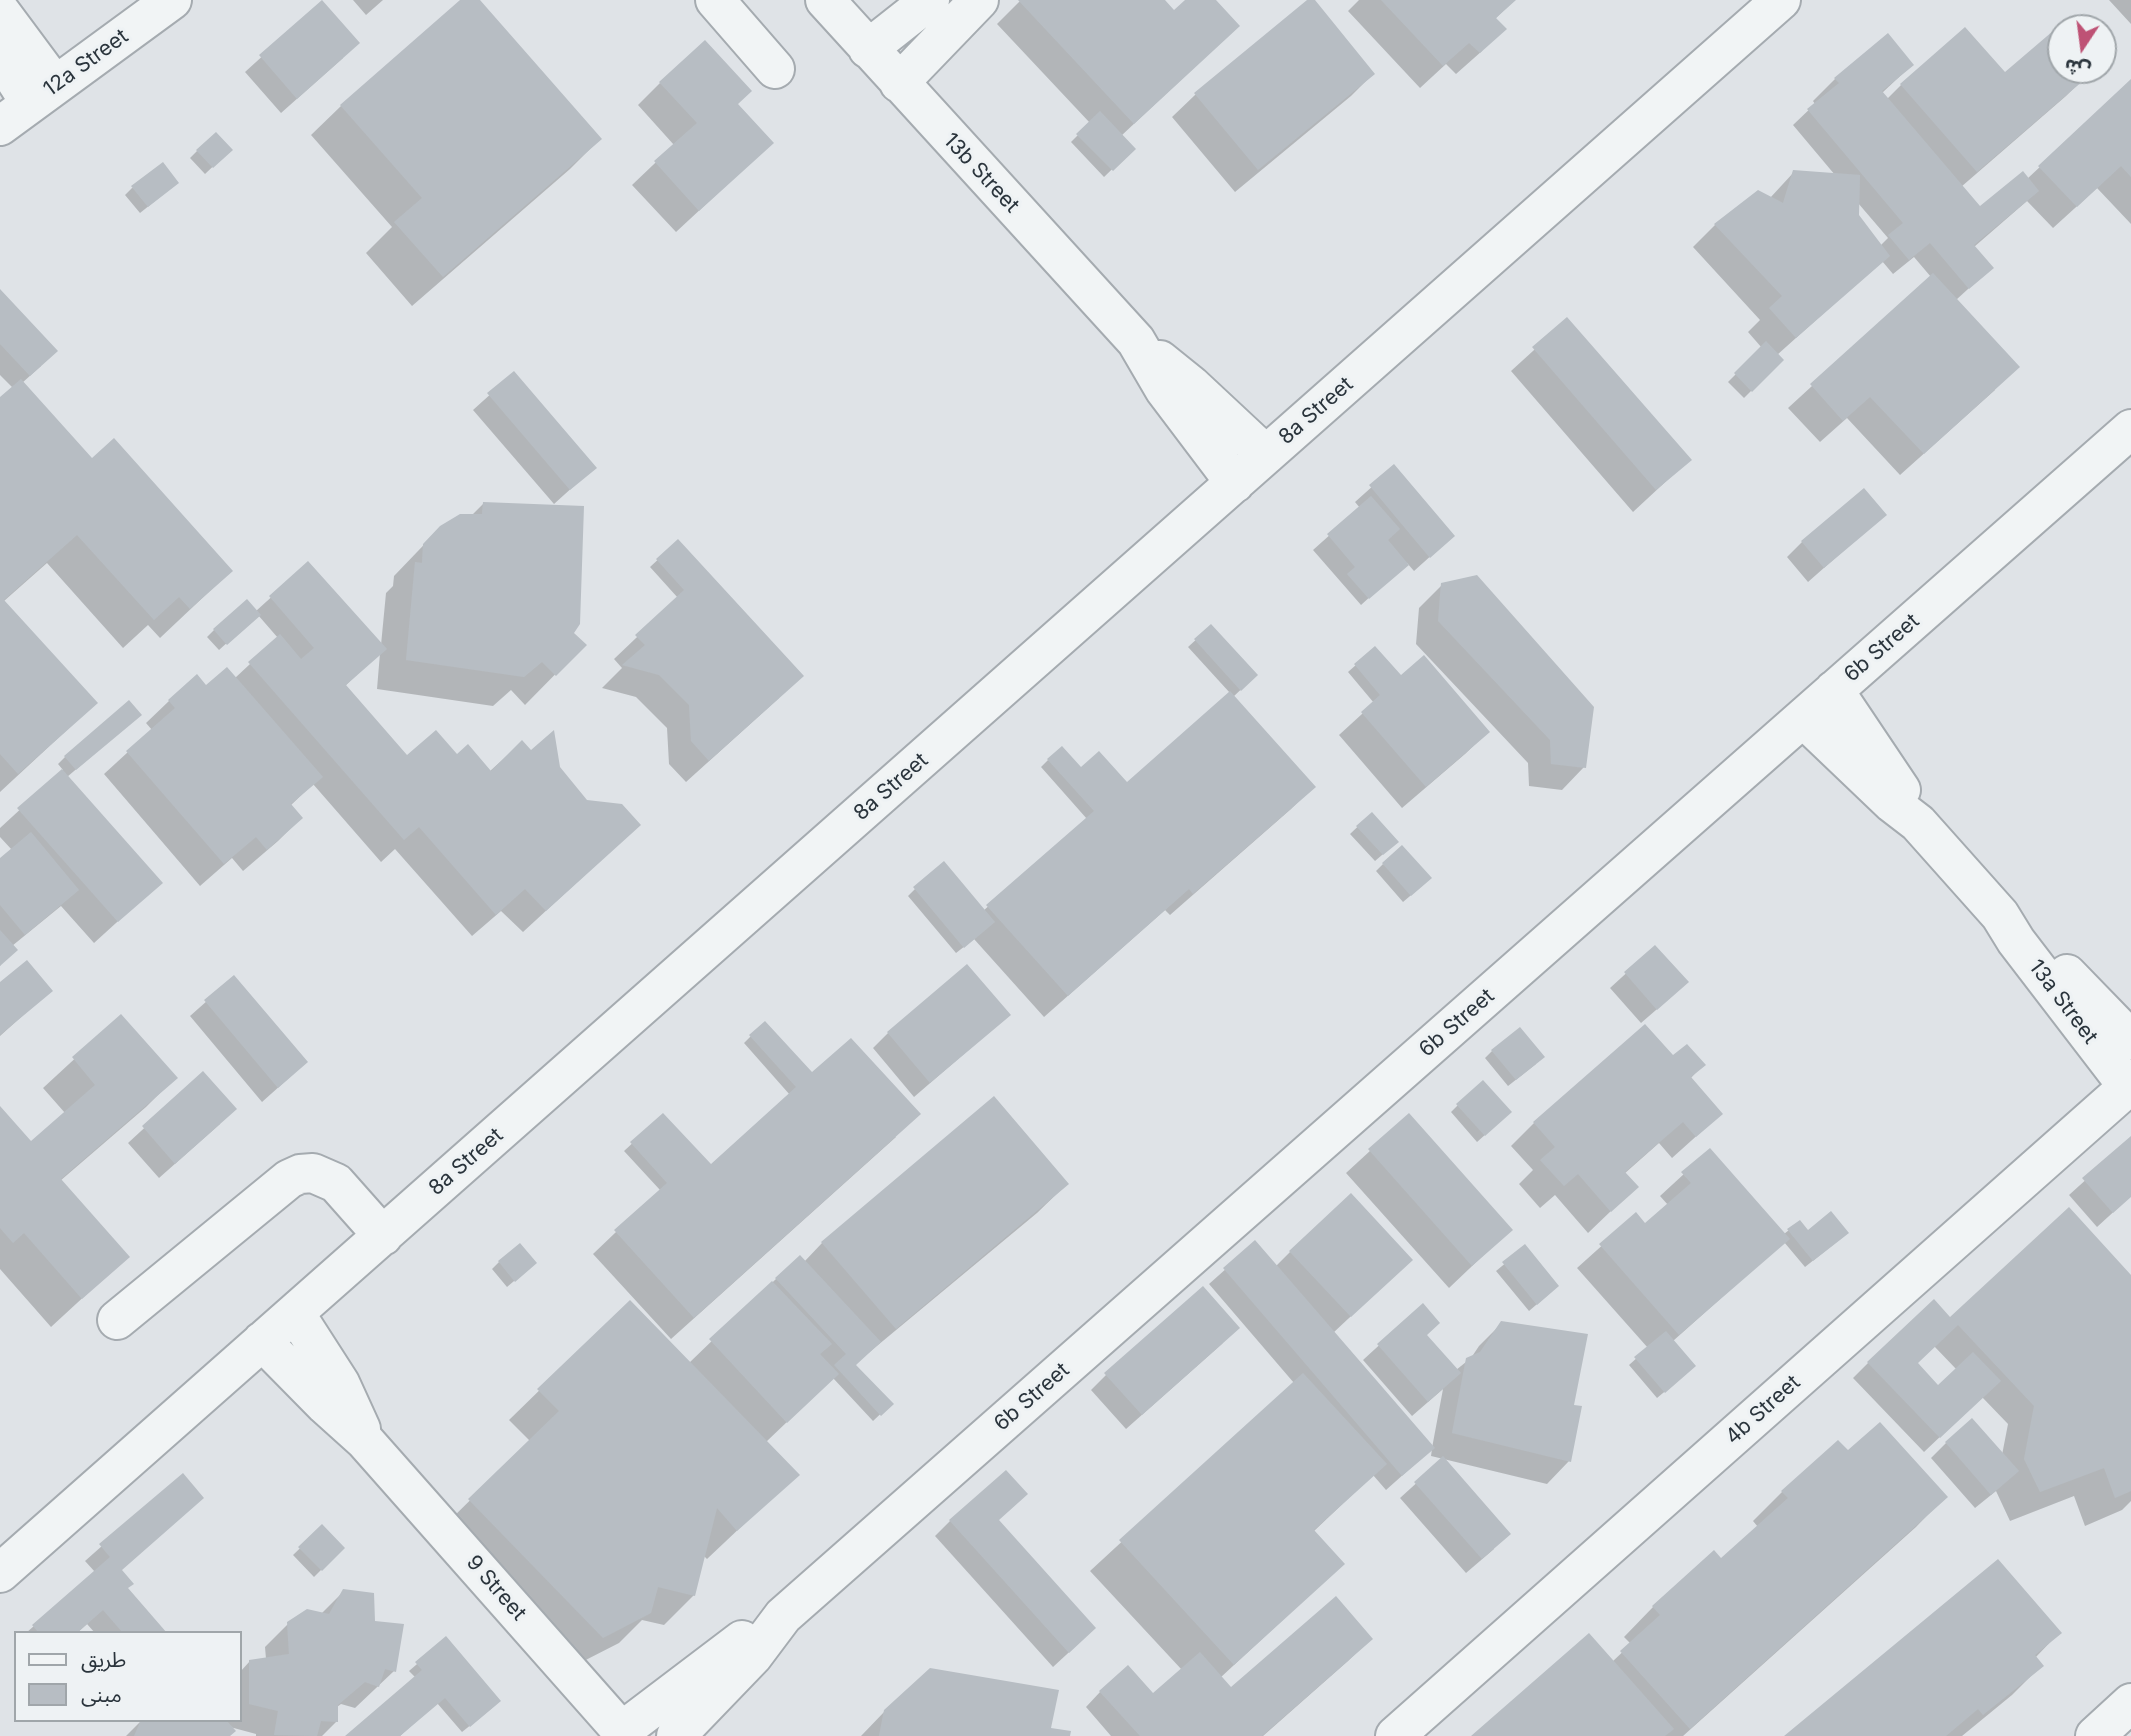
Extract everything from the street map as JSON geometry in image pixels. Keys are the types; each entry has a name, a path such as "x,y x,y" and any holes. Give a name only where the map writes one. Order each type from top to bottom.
{"street":[{"name":"12a Street","path":"0,126 172,0"},
{"path":"715,0 775,69"},
{"name":"13b Street","path":"825,0 1138,345 1191,384 1266,455"},
{"path":"868,49 930,0"},
{"path":"899,83 979,0"},
{"name":"8a Street","path":"0,1573 1781,0"},
{"path":"0,11 43,94"},
{"path":"0,56 43,94"},
{"name":"13b Street","path":"1138,345 1164,389 1235,483"},
{"name":"6b Street","path":"624,1733 743,1640 783,1616 2131,429"},
{"name":"13a Street","path":"1834,690 1904,796 1918,823"},
{"name":"13a Street","path":"1803,718 1892,803 1918,823 2000,915 2016,941 2129,1086"},
{"name":"13a Street","path":"2000,915 2039,945 2131,1040"},
{"name":"4b Street","path":"1395,1736 2129,1086"},
{"path":"117,1320 289,1179 300,1174 325,1176 335,1183 383,1236"},
{"name":"9 Street","path":"295,1313 340,1382 365,1441"},
{"name":"9 Street","path":"262,1341 365,1441 624,1733"},
{"name":"6b Street","path":"676,1736 753,1656 783,1616"},
{"path":"2095,1736 2131,1703"}],"building":[{"path":"322,0 360,43 297,99 259,55"},
{"path":"460,0 480,0 602,139 443,277 394,222 422,198 340,105"},
{"path":"1018,0 1165,0 1174,10 1185,0 1216,0 1240,26 1134,124"},
{"path":"1307,0 1315,0 1375,74 1258,170 1194,93"},
{"path":"1381,0 1516,0 1496,18 1507,29 1480,53 1469,43 1443,66"},
{"path":"1965,27 2005,72 2047,36 2047,84 2079,84 1977,172 1900,84"},
{"path":"1888,33 1914,65 1882,91 1980,206 2023,171 2039,191 1974,245 1994,268 1969,289 1930,243 1909,260 1888,235 1903,223 1807,109 1839,83 1834,78"},
{"path":"705,40 752,91 738,104 774,143 699,211 654,161 697,123 659,82"},
{"path":"2131,79 2131,177 2121,166 2077,207 2038,166"},
{"path":"1100,111 1136,149 1113,171 1076,134"},
{"path":"216,132 233,150 213,168 196,150"},
{"path":"163,162 179,183 148,207 131,186"},
{"path":"1793,170 1860,175 1859,215 1890,256 1796,338 1769,308 1782,296 1714,224 1758,190 1783,203"},
{"path":"1933,273 2020,367 1924,454 1870,397 1843,421 1810,384"},
{"path":"0,289 58,351 30,376 0,344"},
{"path":"1567,317 1692,460 1656,490 1532,347"},
{"path":"1766,341 1784,360 1752,392 1734,373"},
{"path":"514,371 597,468 570,490 487,393"},
{"path":"21,379 92,458 114,438 233,571 190,609 179,597 154,620 77,535 4,600 98,703 18,774 0,754 0,397"},
{"path":"1394,464 1455,536 1430,558 1369,485"},
{"path":"1864,488 1887,515 1824,568 1801,541"},
{"path":"1371,496 1400,529 1388,540 1409,565 1369,599 1347,574 1355,567 1327,534"},
{"path":"483,502 584,506 580,624 574,633 587,645 556,676 542,662 524,677 406,660 415,562 422,563 423,544 440,526 460,514 482,514"},
{"path":"678,539 804,676 709,761 691,741 689,705 659,675 622,665 645,645 635,635 684,590 656,559"},
{"path":"308,561 387,649 346,685 407,755 436,730 457,754 468,744 491,771 522,740 531,750 554,730 560,767 587,800 622,804 641,825 546,911 525,889 496,915 419,827 404,840 248,662 280,634 301,659 314,648 269,596"},
{"path":"1477,575 1594,707 1586,768 1551,764 1550,740 1438,621 1441,583"},
{"path":"247,599 261,615 227,645 213,629"},
{"path":"1211,624 1258,675 1241,691 1194,639"},
{"path":"1375,646 1401,675 1424,655 1490,732 1426,787 1361,712 1380,695 1354,664"},
{"path":"227,667 323,777 291,804 303,818 267,850 256,837 224,864 126,751 175,708 168,700 197,674 206,685"},
{"path":"1230,691 1316,787 1193,894 1189,889 1068,996 986,905 1094,811 1047,759 1062,746 1081,767 1099,751 1127,782"},
{"path":"129,700 142,715 76,770 64,756"},
{"path":"62,769 163,883 118,922 17,808"},
{"path":"1372,812 1399,842 1383,855 1356,826"},
{"path":"31,832 79,890 25,935 0,905 0,858"},
{"path":"1402,845 1432,878 1411,896 1382,863"},
{"path":"944,861 995,922 964,948 913,887"},
{"path":"0,930 18,950 0,966"},
{"path":"1655,945 1689,982 1657,1010 1624,972"},
{"path":"27,960 53,991 0,1035 0,982"},
{"path":"967,964 1011,1015 930,1083 887,1032"},
{"path":"234,975 308,1062 278,1088 204,1000"},
{"path":"121,1014 178,1078 61,1179 130,1257 82,1299 24,1233 13,1243 0,1228 0,1106 31,1141 95,1085 72,1057"},
{"path":"765,1021 812,1072 851,1038 921,1114 694,1318 614,1230 667,1183 630,1142 663,1113 711,1164 796,1087 749,1035"},
{"path":"1645,1024 1673,1055 1687,1044 1706,1065 1691,1077 1723,1114 1696,1137 1683,1122 1625,1172 1639,1187 1611,1212 1578,1174 1564,1186 1540,1160 1555,1147 1533,1122"},
{"path":"1520,1027 1545,1057 1516,1080 1491,1050"},
{"path":"203,1071 237,1109 175,1164 142,1126"},
{"path":"1483,1080 1512,1112 1485,1136 1456,1104"},
{"path":"994,1096 1069,1184 896,1329 821,1242"},
{"path":"1409,1113 1513,1230 1472,1266 1368,1149"},
{"path":"2131,1136 2131,1197 2113,1213 2082,1178"},
{"path":"1710,1148 1790,1239 1679,1335 1599,1244 1636,1212 1645,1223 1691,1183 1681,1172"},
{"path":"1351,1193 1413,1260 1351,1317 1289,1251"},
{"path":"2069,1207 2131,1275 2131,1491 2115,1498 2104,1468 2040,1492 2024,1459 2034,1406 1958,1325 1918,1363 1938,1385 1973,1352 2001,1381 1940,1438 1867,1362 1934,1299 1950,1317"},
{"path":"1831,1211 1849,1233 1813,1261 1787,1229 1800,1220 1808,1230"},
{"path":"1255,1240 1435,1448 1402,1476 1223,1268"},
{"path":"520,1243 537,1263 515,1282 498,1261"},
{"path":"1525,1244 1559,1286 1537,1305 1502,1262"},
{"path":"800,1255 881,1342 856,1365 894,1404 881,1416 834,1365 846,1354 775,1278"},
{"path":"772,1281 832,1344 820,1354 839,1374 787,1423 709,1339"},
{"path":"1203,1286 1240,1328 1142,1415 1104,1373"},
{"path":"630,1300 800,1475 737,1531 717,1508 695,1596 658,1587 651,1613 603,1638 468,1499 559,1411 537,1389"},
{"path":"1423,1303 1440,1323 1427,1335 1461,1373 1428,1402 1377,1344"},
{"path":"1501,1321 1588,1334 1574,1405 1582,1406 1571,1462 1452,1433 1466,1358 1480,1352"},
{"path":"1666,1331 1696,1366 1665,1393 1634,1357"},
{"path":"1303,1373 1387,1464 1314,1530 1345,1564 1234,1665 1119,1540"},
{"path":"1972,1418 2019,1471 1991,1495 1945,1442"},
{"path":"1880,1422 1948,1497 1690,1729 1620,1651 1660,1615 1652,1606 1714,1550 1721,1558 1788,1498 1781,1491 1838,1440 1848,1450"},
{"path":"1443,1456 1511,1534 1482,1559 1414,1482"},
{"path":"1006,1470 1028,1494 999,1520 1096,1628 1069,1653 949,1520"},
{"path":"183,1473 204,1498 122,1570 134,1584 128,1588 165,1631 121,1631 103,1610 79,1631 37,1631 32,1625 110,1557 99,1544"},
{"path":"322,1524 345,1548 322,1571 298,1547"},
{"path":"1998,1559 2062,1633 2035,1655 2044,1666 1983,1715 1978,1709 1946,1736 1784,1736"},
{"path":"343,1589 374,1593 375,1621 404,1624 396,1672 385,1669 379,1687 365,1682 338,1705 338,1722 321,1721 317,1736 274,1735 278,1711 249,1704 249,1660 289,1654 287,1622 307,1609 329,1614"},
{"path":"1336,1596 1373,1639 1262,1736 1140,1736 1099,1691 1128,1665 1153,1693 1200,1652 1231,1687"},
{"path":"1589,1633 1674,1729 1665,1736 1471,1736"},
{"path":"446,1636 501,1701 470,1727 445,1698 400,1736 345,1736 422,1670 415,1662"},
{"path":"930,1668 1059,1690 1051,1728 1071,1731 1070,1736 879,1736 884,1710"},
{"path":"140,1722 228,1722 236,1731 230,1736 134,1736"}]}
